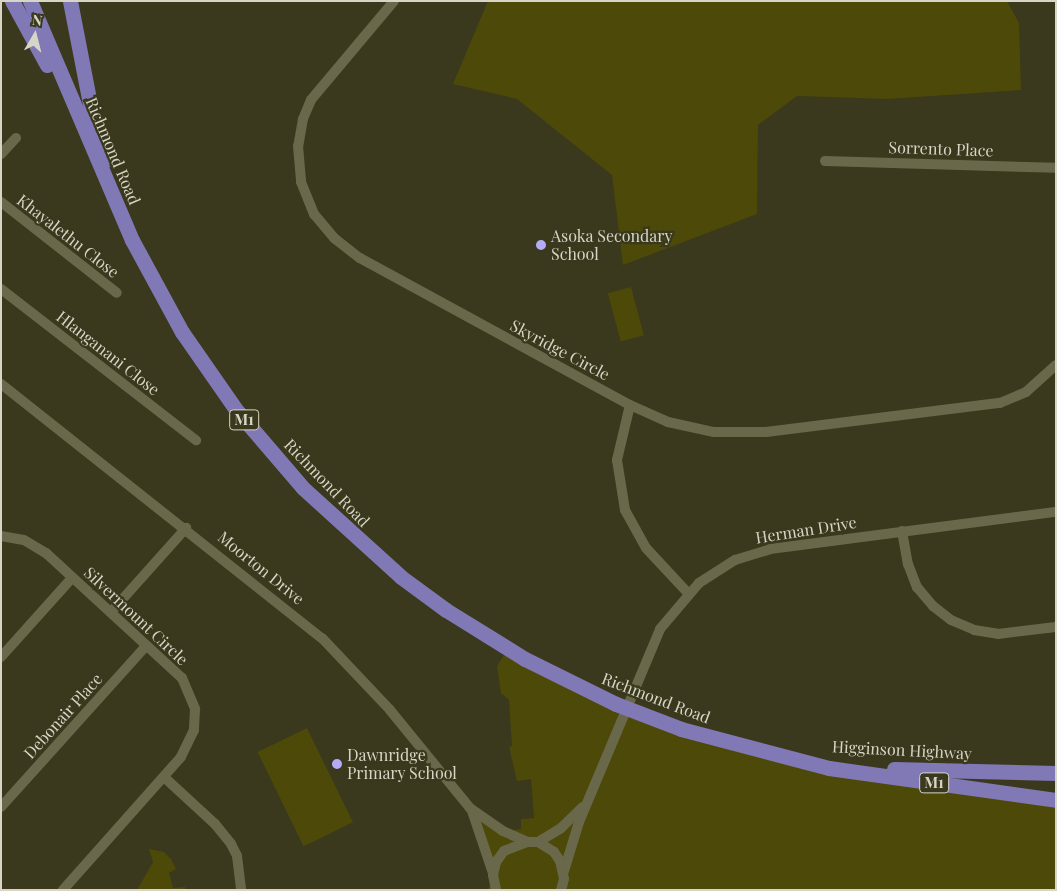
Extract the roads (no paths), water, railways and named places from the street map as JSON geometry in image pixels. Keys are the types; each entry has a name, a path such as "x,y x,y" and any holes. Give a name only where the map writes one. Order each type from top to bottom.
{"highway":[{"path":"12,1 90,145"},
{"name":"Richmond Road","path":"30,1 90,145 148,272 182,332 237,412 303,488 350,534 401,577 482,633 540,667 616,704 715,740 813,763"},
{"path":"70,1 99,137 148,272"},
{"name":"Higginson Highway","path":"813,763 940,771 1056,772"},
{"name":"Higginson Highway","path":"813,763 862,773 1056,800"}],"street":[{"name":"Skyridge Circle","path":"394,1 320,86 303,119 298,146 299,170 306,199 314,214 334,238 360,258 630,405 692,428 732,433 766,432 1000,402 1026,392 1056,365"},
{"path":"1,154 16,138"},
{"name":"Sorrento Place","path":"825,161 1056,168"},
{"name":"Khayalethu Close","path":"1,202 117,293"},
{"name":"Hlanganani Close","path":"1,289 196,440"},
{"name":"Moorton Drive","path":"1,384 291,611 352,667 470,808 503,831 554,852 564,875"},
{"path":"630,405 617,460 625,510 646,548 688,593"},
{"name":"Herman Drive","path":"562,890 564,875 586,805 660,629 688,593 716,571 751,554 813,542 1056,512"},
{"path":"111,612 186,528"},
{"path":"902,531 911,575 920,593 951,620 974,630 998,634 1056,627"},
{"name":"Silvermount Circle","path":"1,536 36,546 111,612 182,678 195,709 191,741 164,777 63,890"},
{"path":"1,657 72,578"},
{"name":"Debonair Place","path":"1,807 146,646"},
{"path":"164,777 215,824 231,844 237,856 241,890"},
{"name":"Herman Drive","path":"493,884 504,851 533,842 561,828 586,805"},
{"name":"Moorton Drive","path":"470,808 493,884"},
{"path":"564,875 567,890"}],"place":[{"name":"Asoka Secondary School","path":"541,245"},
{"name":"Dawnridge Primary School","path":"337,764"}]}
